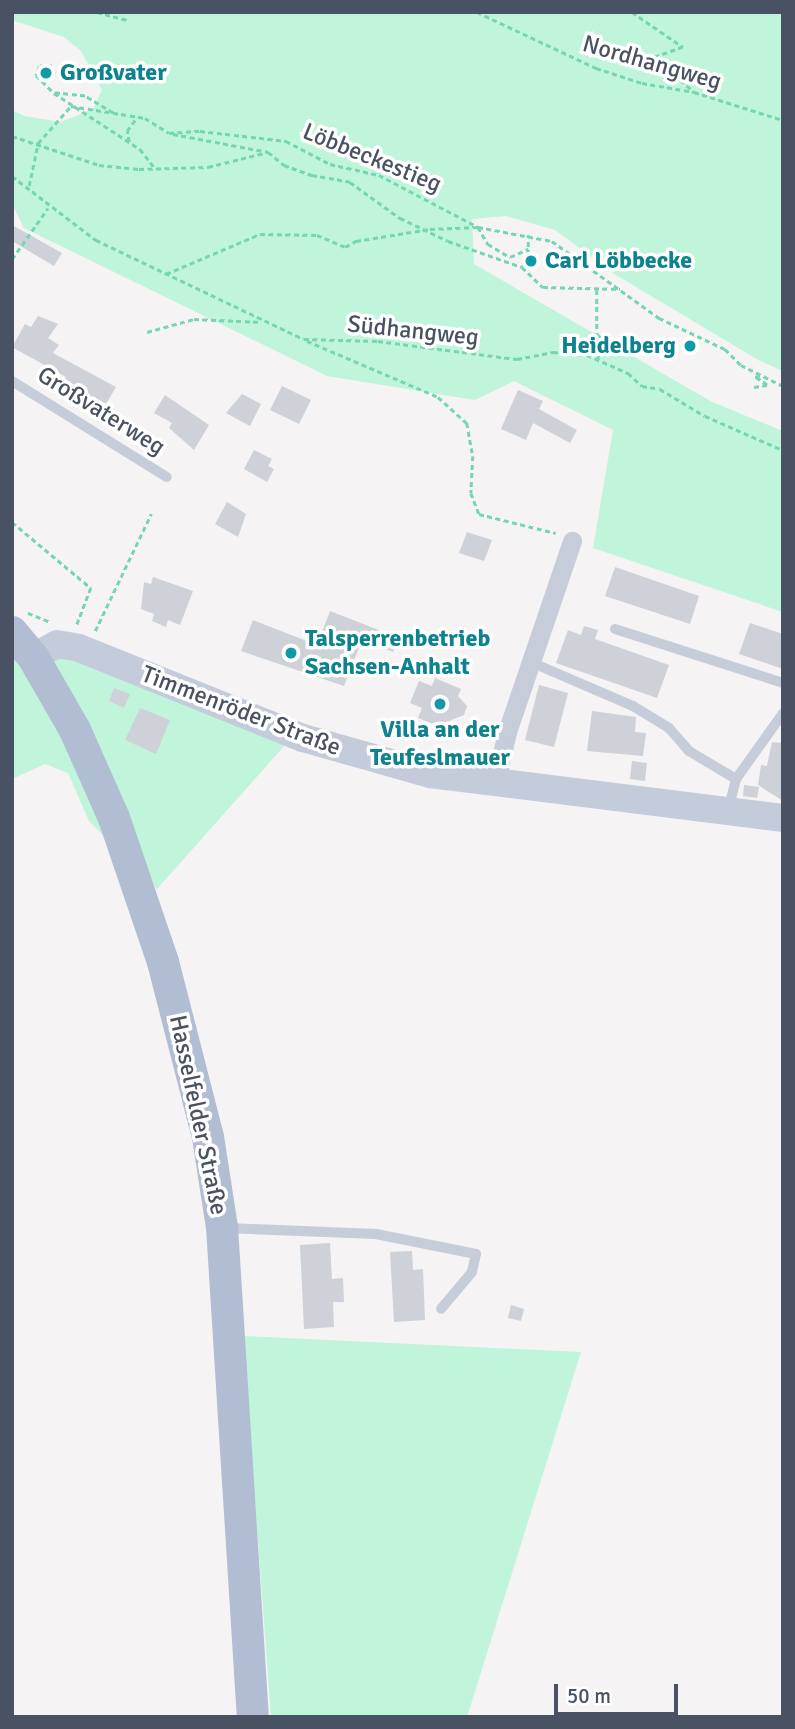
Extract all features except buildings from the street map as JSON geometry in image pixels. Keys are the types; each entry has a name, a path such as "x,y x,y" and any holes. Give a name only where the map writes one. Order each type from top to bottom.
{"main road":[{"name":"Hasselfelder Straße","path":"12,632 33,657 91,762 142,896 208,1136 222,1227 253,1717"},
{"name":"Timmenröder Straße","path":"33,657 57,644 81,642 344,752 495,784 783,818"}],"street":[{"path":"495,784 507,732 533,663 572,541"}],"lane":[{"name":"Großvaterweg","path":"12,381 167,477"},
{"path":"615,629 783,683"},
{"path":"533,663 633,706 669,728 689,751 736,779"},
{"path":"729,811 736,779 783,713"},
{"path":"222,1227 376,1234 476,1254 472,1272 442,1309"}],"path":[{"path":"97,12 127,20"},
{"name":"Nordhangweg","path":"477,12 596,68 642,83 694,92 783,120"},
{"path":"632,12 683,47 655,57 694,92"},
{"path":"46,73 54,74 52,66 40,66 36,75 54,93 68,98 71,106 129,142 156,169"},
{"path":"54,93 85,96 113,113"},
{"path":"71,106 137,116 169,133 268,152 284,165 312,175 350,181 400,218 430,229 448,241 522,267 527,276 543,287 620,289"},
{"path":"29,187 38,143 71,106"},
{"path":"129,142 127,131 137,116"},
{"name":"Löbbeckestieg","path":"169,133 200,131 286,141 330,164 379,175 478,227 552,241 659,318 725,349 741,365 783,386"},
{"path":"12,136 99,165 156,169 208,167 268,152"},
{"name":"Südhangweg","path":"12,176 29,187 48,208 96,240 304,340 378,341 517,359 552,352 598,360 628,373 642,386 660,389 705,416 783,450"},
{"path":"12,259 48,208"},
{"path":"166,274 260,234 317,235 345,247 356,241 430,229 478,227 488,244 510,257 528,249"},
{"path":"522,267 528,249 528,235"},
{"path":"597,290 597,334 602,340 598,360"},
{"path":"147,332 194,319 266,323"},
{"path":"304,340 438,397 467,423 473,456 471,493 480,514 550,530 572,541"},
{"path":"754,387 766,386 755,377 762,375"},
{"path":"81,642 150,514"},
{"path":"12,522 91,588 81,642"}],"green space":[{"name":"Heidelberg","path":"12,12 783,12 783,371 760,361 616,275 555,230 506,216 472,219 474,264 712,402 783,431 783,612 593,548 613,430 514,381 475,400 327,376 24,228 12,204 12,110 24,116 61,122 93,109 102,90 81,51 64,37 12,20"},
{"path":"12,641 101,666 286,744 157,889 89,821 68,773 45,764 12,779"},
{"path":"243,1336 581,1352 467,1717 271,1717"}],"place":[{"name":"Großvater","path":"46,73"},
{"name":"Carl Löbbecke","path":"531,261"},
{"name":"Heidelberg","path":"690,346"},
{"name":"Talsperrenbetrieb Sachsen-Anhalt","path":"291,653"},
{"name":"Villa an der Teufeslmauer","path":"440,704"}]}
